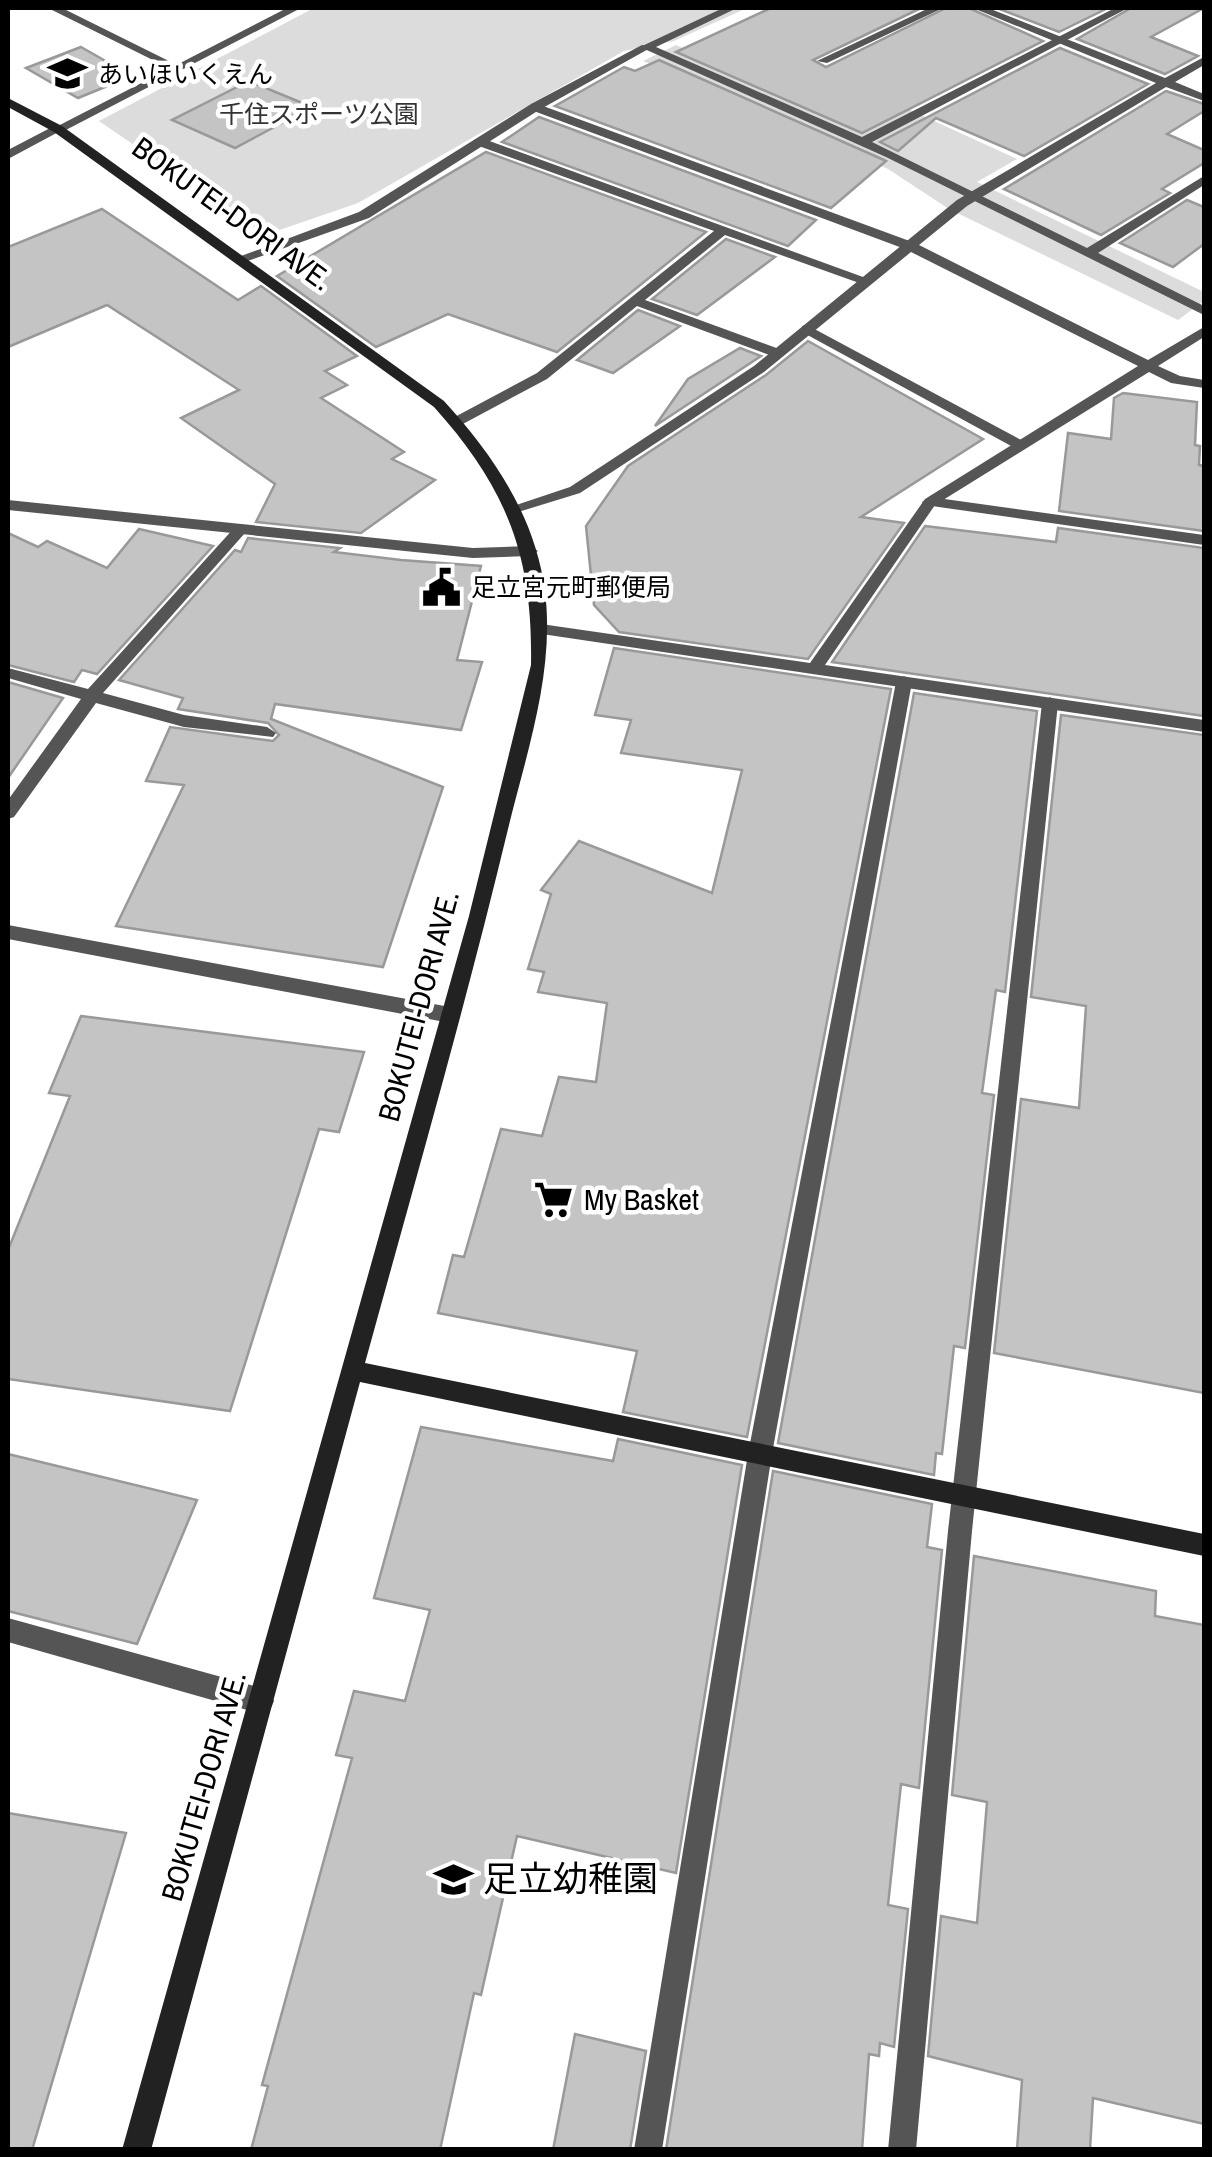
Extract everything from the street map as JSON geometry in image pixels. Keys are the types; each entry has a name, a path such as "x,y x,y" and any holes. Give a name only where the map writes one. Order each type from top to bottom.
{"main road":[{"name":"BOKUTEI-DORI AVE.","path":"8,102 58,130 439,404 476,442 515,508 530,551 542,629 535,683 450,1015 136,2150"},
{"path":"353,1370 1204,1545"}],"street":[{"path":"54,8 177,68"},
{"path":"8,155 295,8"},
{"path":"240,258 364,215 535,107 646,47 731,8"},
{"path":"822,61 937,8"},
{"path":"978,8 1204,98"},
{"path":"862,142 1123,8"},
{"path":"646,47 862,142 1204,311"},
{"path":"515,508 574,490 778,353 974,196 1204,60"},
{"path":"535,107 910,246 1176,380 1204,384"},
{"path":"480,142 866,281"},
{"path":"1088,253 1204,180"},
{"path":"456,422 542,376 723,230"},
{"path":"635,301 778,353"},
{"path":"808,329 1018,444"},
{"path":"814,668 930,502 1018,444 1152,368 1204,332"},
{"path":"930,502 1204,540"},
{"path":"8,505 473,553 530,551"},
{"path":"8,812 94,694 240,530"},
{"path":"542,629 1204,726"},
{"path":"8,673 184,721 266,732"},
{"path":"648,2150 760,1454 904,682"},
{"path":"902,2150 964,1496 1050,703"},
{"path":"8,932 450,1015"},
{"path":"8,1630 261,1702"}],"green space":[{"name":"千住スポーツ公園","path":"314,8 747,8 674,41 624,51 358,203 265,235 99,121"},
{"path":"676,45 778,93 823,70 1017,159 977,182 1204,292 1204,301 1178,320 949,209 888,169 787,120 643,61"}],"building":[{"path":"771,8 921,8 813,60 826,67 946,8 969,8 1043,41 862,133 676,52"},
{"path":"997,8 1108,8 1059,32"},
{"path":"1131,8 1204,8 1151,37 1198,56 1165,74 1077,39"},
{"path":"81,47 132,76 78,98 26,68"},
{"path":"1060,48 1148,84 1024,156 936,118 898,151 880,142"},
{"path":"659,60 886,161 831,208 555,106 624,67 635,71"},
{"path":"249,81 312,107 235,148 172,120"},
{"path":"1166,91 1204,104 1204,111 1167,134 1204,150 1204,163 1162,189 1170,193 1101,235 1004,189"},
{"path":"539,117 816,220 788,246 502,142"},
{"path":"486,152 706,232 557,352 448,314 376,347 277,276"},
{"path":"1187,200 1204,207 1204,244 1173,267 1120,243"},
{"path":"102,209 238,300 261,286 357,356 325,371 347,385 321,398 404,452 392,459 435,480 361,533 256,522 275,484 181,418 239,390 107,305 8,347 8,247"},
{"path":"726,239 775,257 697,315 652,299"},
{"path":"638,310 680,326 613,373 577,360"},
{"path":"808,341 983,439 861,517 904,523 808,659 619,632 594,605 586,526 628,466 766,375"},
{"path":"740,348 761,356 655,426 688,379"},
{"path":"1123,393 1197,402 1195,445 1200,446 1199,465 1204,466 1204,531 1059,511 1068,433 1111,439 1114,398"},
{"path":"925,526 1056,542 1058,528 1204,548 1204,716 832,662"},
{"path":"139,529 213,546 97,674 82,670 74,682 8,665 8,533 38,547 47,541 107,568"},
{"path":"248,538 340,548 334,552 481,566 457,660 482,662 461,730 275,704 271,719 443,787 383,967 116,926 184,785 146,781 170,727 273,741 279,735 268,723 178,709 183,698 119,680 235,550 241,552"},
{"path":"614,648 891,689 747,1437 623,1412 637,1351 438,1313 453,1255 464,1257 501,1129 542,1136 559,1077 596,1082 607,1003 538,992 544,972 528,969 551,894 541,890 579,841 712,893 742,770 621,753 631,720 595,715"},
{"path":"8,682 63,698 8,778"},
{"path":"914,693 1037,711 1005,992 996,990 982,1093 994,1095 965,1348 954,1346 942,1454 936,1453 934,1475 778,1443"},
{"path":"1061,715 1204,735 1204,1393 994,1353 1021,1099 1079,1108 1086,1006 1031,997"},
{"path":"81,1016 364,1052 339,1132 319,1129 230,1411 8,1379 8,1250 70,1096 49,1093"},
{"path":"421,1427 613,1461 618,1439 742,1465 676,1873 517,1836 481,1995 474,1993 440,2150 251,2150 268,2086 262,2085 352,1758 336,1755 354,1691 405,1701 430,1610 374,1598"},
{"path":"8,1454 197,1500 137,1644 8,1611"},
{"path":"773,1471 932,1504 927,1547 942,1550 919,1788 901,1784 888,1905 908,1909 894,2047 880,2043 879,2056 869,2054 862,2150 666,2150"},
{"path":"974,1556 1156,1591 1155,1616 1204,1625 1204,2124 1093,2098 1090,2150 1017,2150 1022,2080 928,2056 941,1916 977,1923 987,1802 952,1795"},
{"path":"8,1813 126,1833 32,2150 8,2150"},
{"path":"575,2034 646,2051 630,2150 553,2150"}],"place":[{"name":"あいほいくえん","path":"68,74"},
{"name":"足立宮元町郵便局","path":"441,587"},
{"name":"My Basket","path":"554,1200"},
{"name":"足立幼稚園","path":"453,1879"}]}
